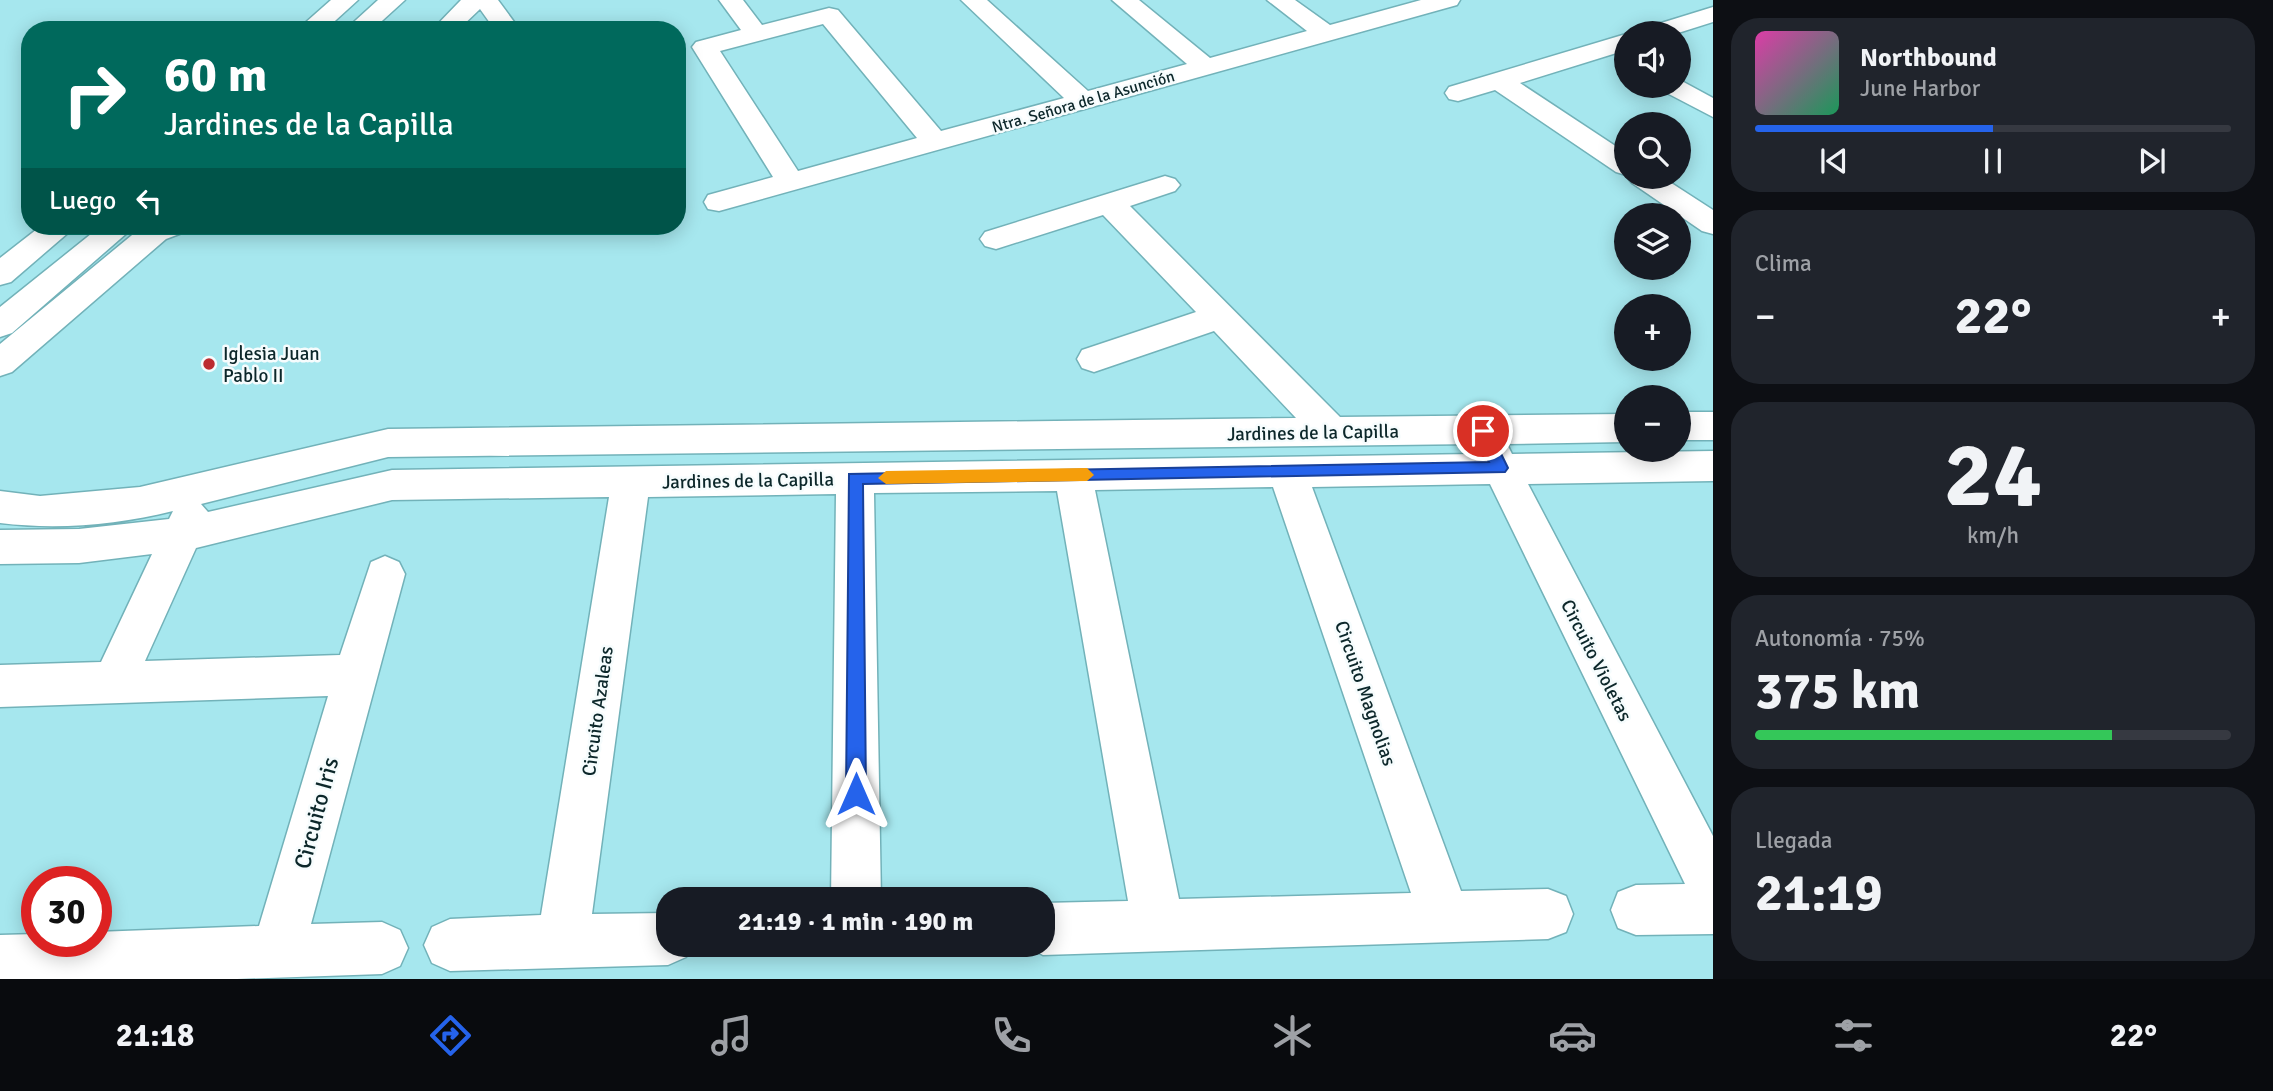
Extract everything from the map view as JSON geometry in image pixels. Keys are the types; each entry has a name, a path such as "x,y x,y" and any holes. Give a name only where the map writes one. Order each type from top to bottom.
{"street":[{"path":"320,21 346,0"},
{"path":"368,21 393,0"},
{"path":"453,21 475,0"},
{"path":"486,0 501,21"},
{"path":"731,0 756,34"},
{"path":"972,0 1083,101"},
{"path":"1124,0 1206,67"},
{"path":"1279,0 1327,34"},
{"name":"Ntra. Señora de la Asunción","path":"719,202 1327,34 1437,1"},
{"path":"792,182 705,47 829,15 935,142"},
{"path":"1691,22 1713,15"},
{"path":"1458,93 1614,51"},
{"path":"1498,80 1614,158"},
{"path":"1691,96 1713,109"},
{"path":"996,239 1165,185"},
{"path":"1660,189 1713,224"},
{"path":"1110,204 1332,432"},
{"path":"0,274 50,235"},
{"path":"0,325 109,235"},
{"path":"0,363 151,235"},
{"path":"1094,359 1219,317"},
{"path":"1691,426 1713,426"},
{"name":"Jardines de la Capilla","path":"0,547 79,546 184,534 392,485 1287,472 1491,449 1614,430"},
{"name":"Jardines de la Capilla","path":"0,507 40,512 140,503 388,443 1332,432 1491,449 1713,466"},
{"path":"1117,435 1125,474"},
{"path":"684,480 688,439"},
{"name":"Circuito Violetas","path":"1491,449 1713,888"},
{"name":"Circuito Magnolias","path":"1287,472 1444,915"},
{"path":"1073,475 1158,924"},
{"path":"855,478 856,887"},
{"name":"Circuito Azaleas","path":"563,940 631,482"},
{"path":"114,682 184,534 198,491"},
{"name":"Circuito Iris","path":"278,950 385,574"},
{"path":"0,686 354,676"},
{"path":"1636,910 1713,909"},
{"path":"1055,928 1548,914"},
{"path":"450,945 656,939"},
{"path":"0,961 382,948"}],"slow traffic":[{"path":"886,478 1087,475"}],"place":[{"name":"Iglesia Juan Pablo II","path":"209,364"}],"route":[{"path":"856,794 855,478 1500,468 1483,431"}]}
